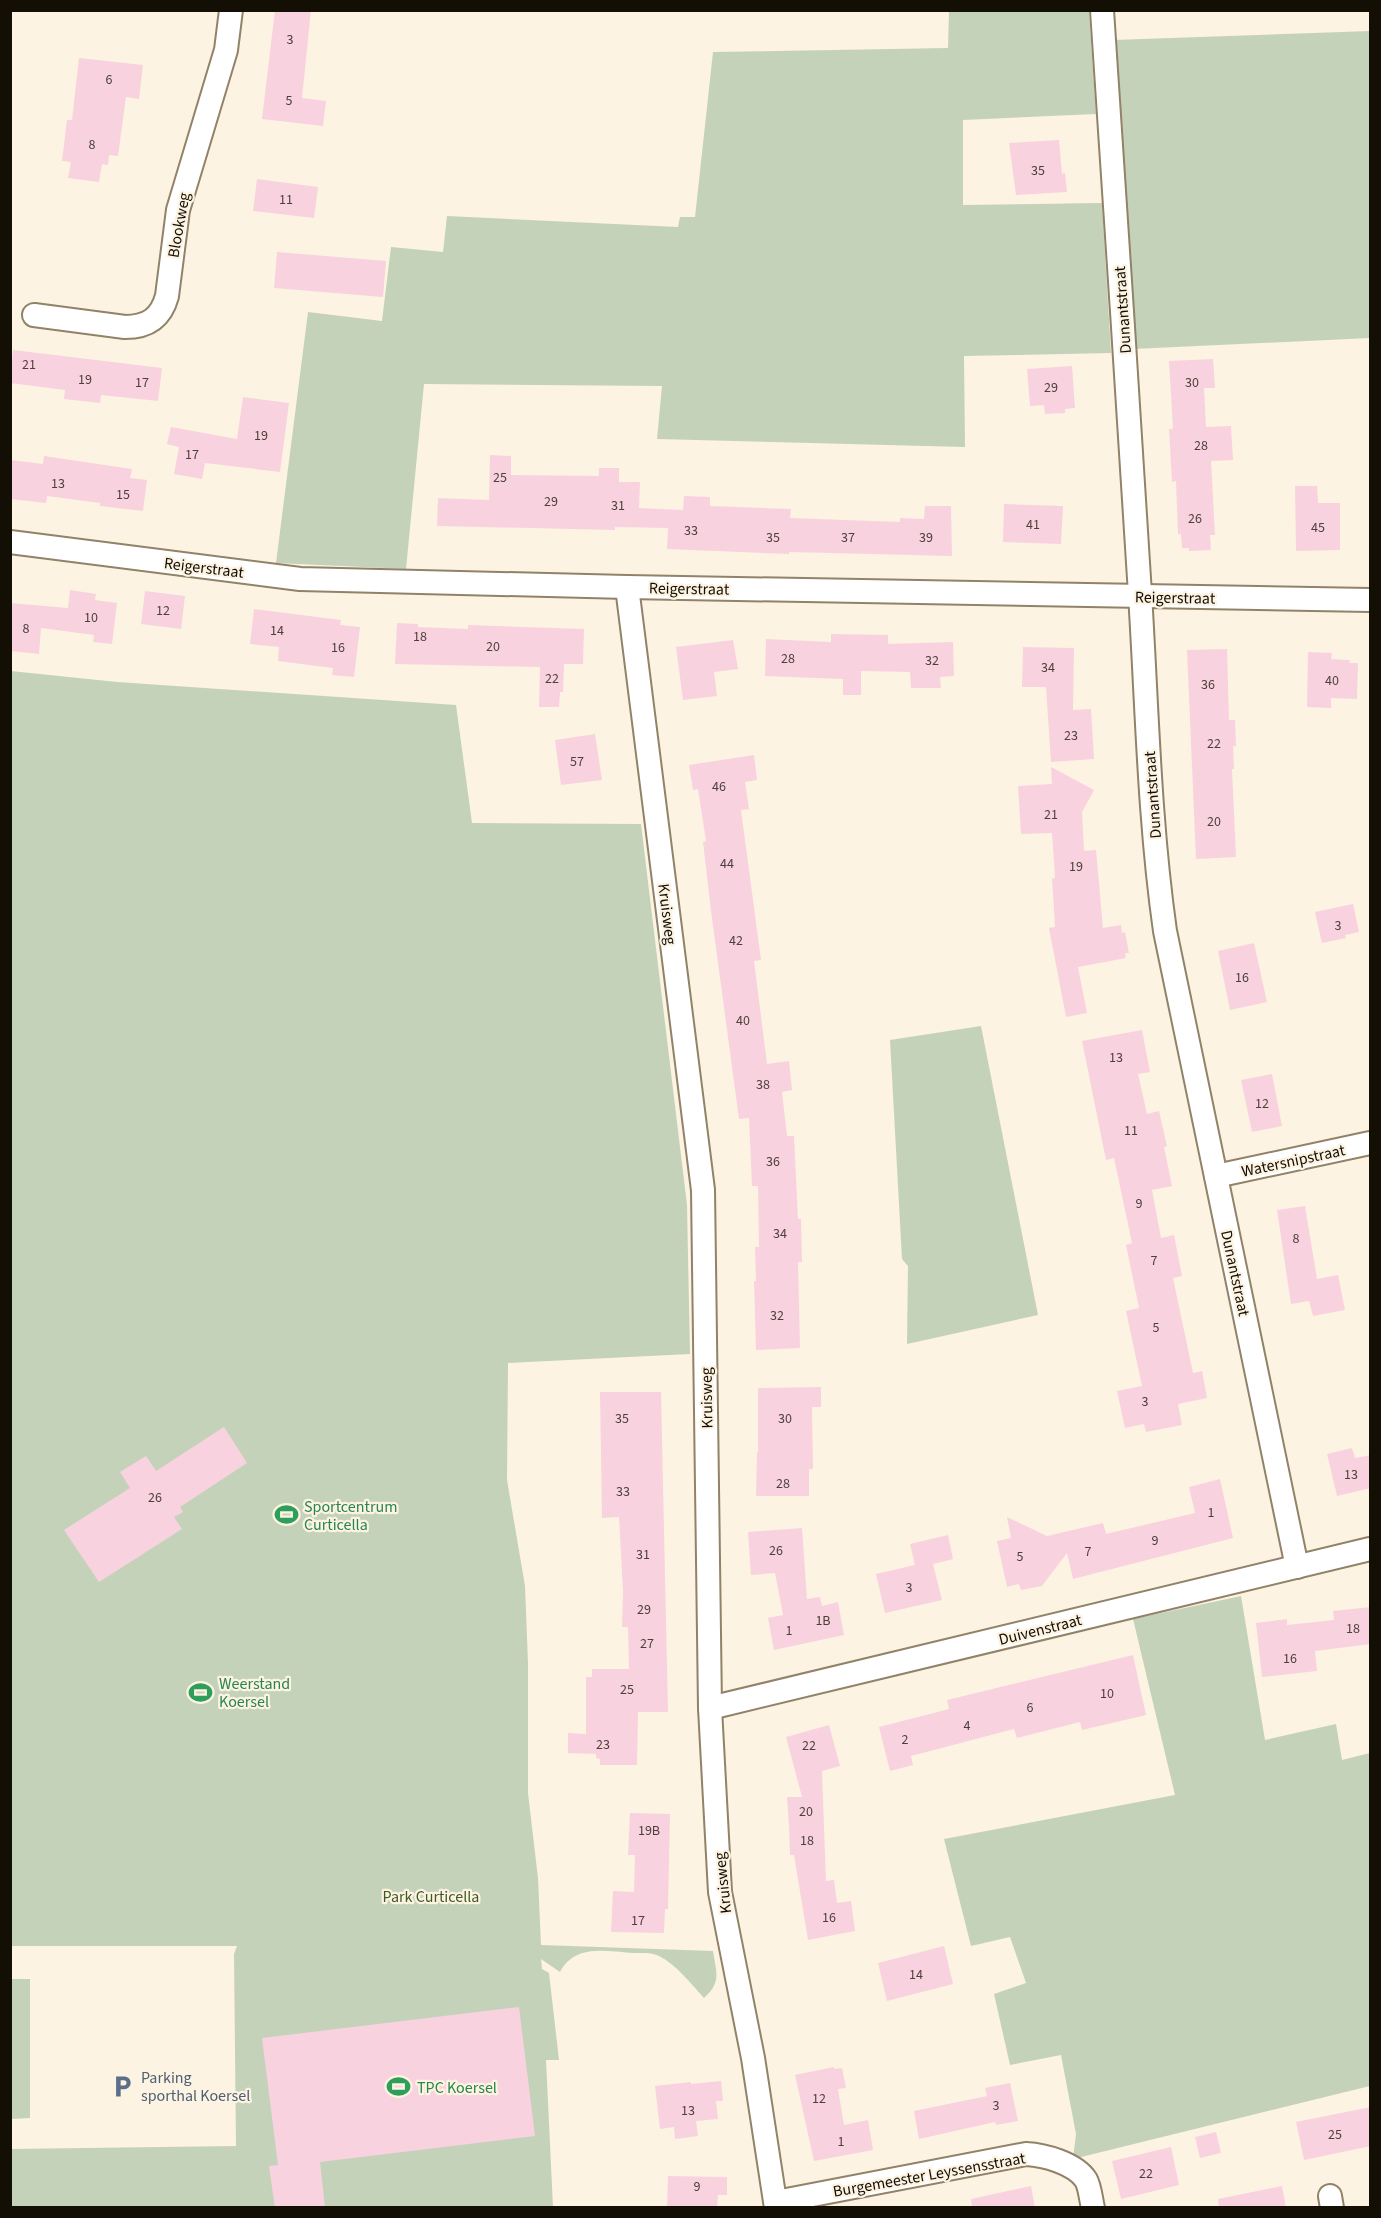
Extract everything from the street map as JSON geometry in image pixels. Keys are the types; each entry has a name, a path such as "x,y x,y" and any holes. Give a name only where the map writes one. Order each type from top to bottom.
{"street":[{"name":"Blookweg","path":"34,315 137,327 149,324 161,312 167,296 178,210 226,50 231,10"},
{"name":"Dunantstraat","path":"1102,10 1159,887 1165,931 1297,1567"},
{"name":"Reigerstraat","path":"10,543 300,579 1371,600"},
{"name":"Kruisweg","path":"627,587 703,1190 710,1708 720,1892 753,2058 776,2205"},
{"name":"Watersnipstraat","path":"1216,1176 1371,1143"},
{"name":"Duivenstraat","path":"710,1708 1371,1549"},
{"name":"Burgemeester Leyssensstraat","path":"776,2205 1026,2154 1054,2159 1071,2167 1085,2180 1092,2207"}],"green space":[{"path":"949,11 1089,11 1096,114 963,120 963,205 1102,203 1111,353 964,356 965,447 657,439 662,386 424,384 406,569 276,563 308,312 382,321 391,247 443,252 447,216 678,227 680,217 695,217 713,52 948,48"},
{"path":"1370,31 1370,338 1133,349 1113,40"},
{"name":"Sportcentrum Curticella","path":"11,671 117,682 456,705 472,823 641,824 687,1205 690,1354 508,1363 507,1480 525,1586 528,1663 528,1793 538,1878 541,1945 713,1951 716,1982 704,1998 672,1964 653,1954 591,1951 574,1957 560,1972 541,1959 542,1969 549,1973 559,2060 546,2060 553,2207 11,2207 10,2149 236,2146 234,1954 237,1946 11,1946"},
{"path":"981,1026 1038,1315 907,1344 908,1266 902,1259 890,1040"},
{"path":"1241,1596 1265,1740 1336,1724 1342,1760 1370,1753 1370,2086 1073,2159 1076,2134 1061,2055 1010,2065 994,1994 1026,1983 1010,1937 971,1946 944,1839 1175,1795 1133,1619"},
{"path":"11,1979 30,1979 30,2118 11,2119"}],"building":[{"path":"275,10 311,10 302,98 326,101 323,126 262,119"},
{"path":"79,58 143,65 139,99 126,97 118,156 109,155 108,165 102,164 99,182 68,178 71,162 62,161 67,120 72,120"},
{"path":"1059,140 1062,174 1065,173 1067,192 1016,195 1009,143"},
{"path":"257,179 318,187 314,218 253,211"},
{"path":"277,252 386,261 383,297 274,288"},
{"path":"13,350 162,368 158,401 101,395 100,403 64,399 65,390 10,383"},
{"path":"1213,359 1215,388 1204,388 1206,427 1231,426 1233,460 1211,461 1215,535 1210,535 1211,550 1189,551 1189,548 1182,548 1181,534 1178,534 1176,481 1172,482 1169,429 1173,429 1169,361"},
{"path":"1072,366 1075,408 1065,409 1065,413 1045,414 1044,405 1030,406 1027,369"},
{"path":"243,397 289,403 280,472 205,463 202,479 174,474 179,447 167,444 171,427 237,439"},
{"path":"490,455 511,456 511,475 599,476 599,468 619,468 619,482 640,482 639,508 683,510 684,496 710,497 710,506 791,509 790,518 900,522 900,518 924,519 925,506 951,506 952,556 789,552 789,554 667,549 668,528 615,527 615,530 437,526 438,498 489,500"},
{"path":"44,456 132,469 130,478 147,480 143,511 47,496 46,503 10,499 10,460 43,464"},
{"path":"1295,486 1317,486 1318,503 1340,503 1340,550 1296,551"},
{"path":"1004,504 1063,506 1061,544 1003,542"},
{"path":"70,590 96,594 95,600 117,603 112,644 93,642 94,635 41,628 39,654 10,651 10,603 68,608"},
{"path":"145,591 185,596 181,629 141,624"},
{"path":"254,609 341,620 340,625 360,627 354,677 332,675 333,668 278,661 279,647 250,644"},
{"path":"397,623 418,624 418,627 468,629 468,625 584,629 583,664 564,664 563,692 560,692 559,707 539,707 540,667 395,664"},
{"path":"831,634 888,635 888,644 953,642 954,676 940,677 941,688 911,688 910,672 861,671 861,695 843,695 843,679 765,676 766,639 831,642"},
{"path":"733,640 738,669 714,672 717,696 683,700 676,647"},
{"path":"1023,647 1074,648 1073,710 1091,709 1094,759 1051,762 1046,687 1022,687"},
{"path":"1227,649 1229,720 1235,720 1236,746 1233,746 1234,769 1232,769 1236,857 1196,859 1187,650"},
{"path":"1308,652 1332,653 1331,659 1358,663 1357,699 1331,698 1331,708 1307,707"},
{"path":"595,734 602,780 561,785 555,740"},
{"path":"754,755 757,780 745,782 749,809 741,810 761,960 754,961 767,1064 789,1061 792,1090 782,1092 787,1136 794,1136 802,1262 798,1262 800,1348 756,1350 754,1281 756,1281 755,1247 759,1247 758,1186 752,1186 749,1118 739,1119 711,911 703,842 706,841 698,789 693,790 689,765"},
{"path":"1051,767 1094,790 1082,812 1084,851 1096,850 1103,928 1121,925 1122,933 1125,932 1129,953 1125,953 1126,958 1078,967 1087,1013 1066,1017 1049,928 1055,927 1052,833 1021,834 1018,786 1052,784"},
{"path":"1353,904 1359,932 1345,935 1346,938 1322,943 1315,912"},
{"path":"1254,943 1267,1002 1230,1010 1218,951"},
{"path":"1142,1030 1150,1072 1138,1074 1147,1114 1159,1111 1167,1146 1164,1147 1172,1186 1152,1190 1161,1238 1174,1235 1182,1276 1173,1278 1193,1373 1202,1371 1207,1398 1178,1404 1182,1425 1146,1432 1144,1424 1125,1428 1117,1391 1142,1386 1126,1311 1139,1308 1126,1245 1132,1243 1114,1158 1106,1160 1082,1041"},
{"path":"1272,1074 1282,1126 1252,1132 1241,1080"},
{"path":"1305,1206 1317,1279 1338,1275 1345,1310 1313,1316 1309,1301 1291,1304 1277,1210"},
{"path":"821,1387 821,1407 812,1407 813,1469 809,1469 809,1496 756,1496 758,1388"},
{"path":"600,1392 661,1392 668,1712 638,1712 637,1765 600,1765 600,1759 596,1758 596,1754 568,1753 568,1733 586,1734 586,1677 592,1677 592,1669 629,1669 628,1627 622,1627 623,1592 619,1517 602,1518"},
{"path":"224,1427 247,1463 180,1507 183,1512 174,1517 182,1529 99,1582 64,1530 130,1488 120,1472 146,1456 156,1471"},
{"path":"1352,1448 1355,1458 1371,1455 1371,1488 1337,1496 1327,1454"},
{"path":"1220,1479 1233,1538 1073,1579 1067,1553 1042,1586 1021,1590 1019,1584 1007,1587 997,1541 1011,1538 1007,1517 1047,1536 1103,1523 1106,1534 1195,1513 1189,1487"},
{"path":"802,1528 807,1599 820,1597 822,1606 838,1602 844,1635 774,1650 768,1618 783,1615 775,1573 751,1575 748,1532"},
{"path":"948,1535 953,1559 933,1564 942,1600 885,1613 876,1574 915,1565 910,1544"},
{"path":"1371,1607 1371,1644 1315,1651 1317,1671 1262,1677 1256,1623 1287,1619 1287,1625 1334,1620 1333,1611"},
{"path":"1133,1655 1146,1715 1082,1730 1080,1722 1017,1738 1014,1729 911,1756 913,1765 890,1771 879,1727 949,1709 947,1700"},
{"path":"829,1725 840,1766 822,1771 826,1881 834,1880 837,1903 851,1901 855,1931 808,1940 794,1855 790,1855 787,1797 802,1797 786,1737"},
{"path":"630,1813 670,1814 668,1909 665,1909 664,1933 611,1932 613,1891 634,1892 635,1855 628,1855"},
{"path":"944,1946 953,1984 887,2001 878,1963"},
{"name":"TPC Koersel","path":"519,2007 535,2136 320,2162 325,2208 275,2208 269,2166 278,2165 262,2038"},
{"path":"834,2067 834,2069 842,2068 846,2088 838,2089 844,2125 868,2120 873,2150 814,2161 795,2075"},
{"path":"721,2081 723,2101 716,2101 718,2119 696,2121 698,2136 675,2139 674,2127 660,2129 655,2086"},
{"path":"1010,2083 1018,2121 996,2125 995,2122 919,2139 914,2111 987,2096 985,2088"},
{"path":"1371,2107 1371,2146 1304,2160 1296,2122"},
{"path":"1216,2132 1221,2153 1200,2158 1195,2137"},
{"path":"1171,2147 1179,2185 1121,2199 1112,2161"},
{"path":"668,2176 727,2177 727,2195 718,2195 717,2208 667,2208"},
{"path":"1031,2186 1035,2208 972,2208 971,2199"},
{"path":"1282,2186 1286,2208 1219,2208 1218,2199"}],"place":[{"name":"Sportcentrum Curticella","path":"286,1515"},
{"name":"Weerstand Koersel","path":"201,1692"},
{"name":"Parking sporthal Koersel","path":"123,2086"},
{"name":"TPC Koersel","path":"399,2087"}],"park label":[{"name":"Park Curticella","path":"431,1896"}]}
